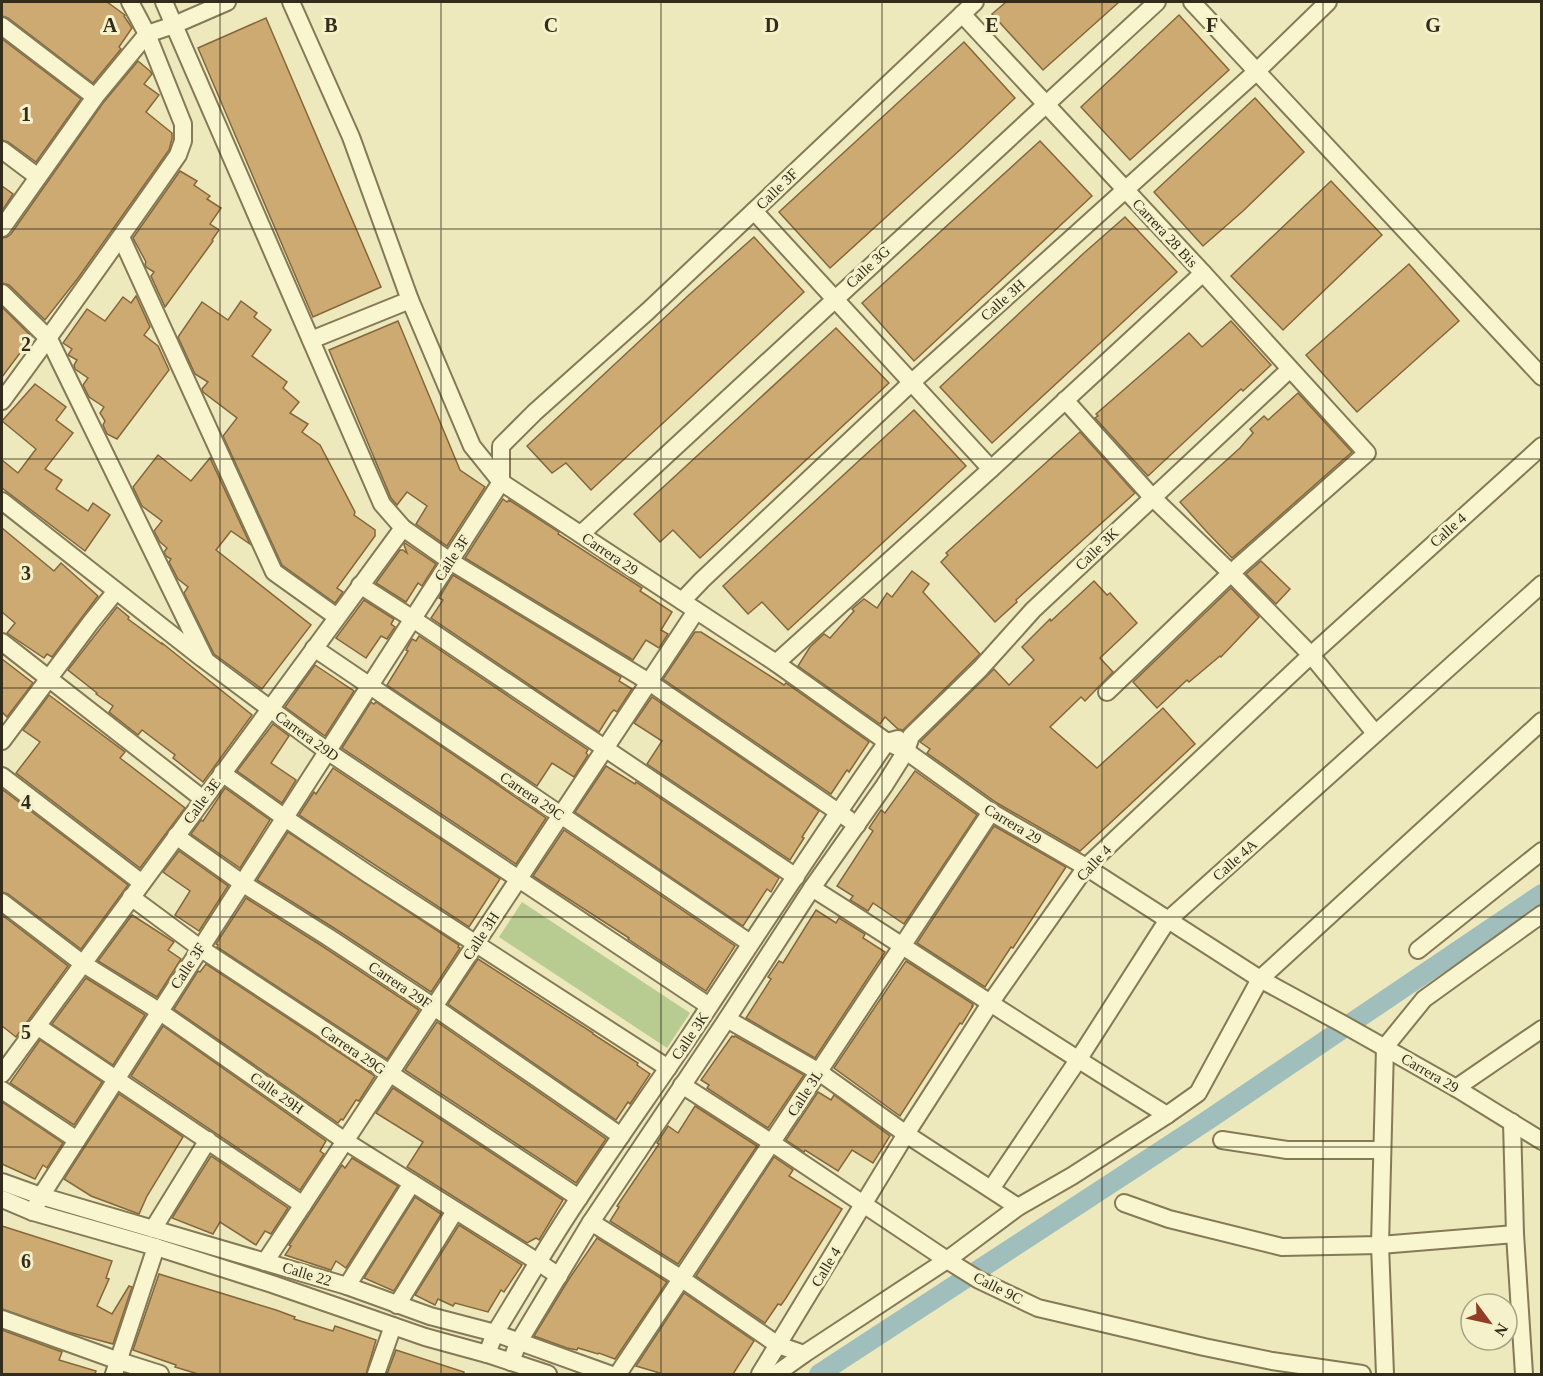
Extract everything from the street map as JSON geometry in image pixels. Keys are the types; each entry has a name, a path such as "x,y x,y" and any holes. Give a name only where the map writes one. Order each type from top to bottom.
{"street":[{"path":"2,401 121,237 178,155 183,141 183,124 147,34 130,2"},
{"path":"164,2 382,504 403,528 450,561 649,682 857,825"},
{"path":"2,228 95,97 147,34 227,2"},
{"name":"Carrera 29","path":"291,2 351,137 410,300 472,446 501,482 776,663 887,742"},
{"name":"Calle 3F","path":"33,1212 159,1011 501,482 501,446 535,412 640,319 975,2"},
{"name":"Calle 3G","path":"580,534 1157,2"},
{"path":"1192,2 1542,377"},
{"name":"Calle 3H","path":"265,1262 649,682 702,580 911,383 1257,71 1328,2"},
{"name":"Carrera 28 Bis","path":"962,14 1367,453 1231,573"},
{"path":"2,26 95,97"},
{"path":"2,150 38,177"},
{"path":"754,211 991,469"},
{"path":"121,237 274,572 337,618"},
{"path":"776,663 1203,273"},
{"path":"2,293 49,339"},
{"path":"311,340 410,300"},
{"name":"Carrera 29D","path":"49,339 206,661 327,751 709,1006"},
{"name":"Calle 3K","path":"511,1362 518,1343 591,1221 812,888 884,786 908,744 1033,610 1290,369"},
{"path":"1065,400 1152,497 1311,655 1375,733"},
{"name":"Calle 4","path":"760,1374 906,1134 991,1002 1086,867 1311,655 1542,446"},
{"path":"2,501 206,661"},
{"name":"Calle 3E","path":"2,1074 403,528"},
{"path":"1107,692 1231,573"},
{"name":"Calle 4A","path":"991,1190 1167,921 1542,584"},
{"path":"360,585 796,877"},
{"path":"2,741 116,591"},
{"path":"2,642 203,799"},
{"name":"Carrera 29C","path":"314,648 750,943"},
{"path":"776,1374 804,1354 952,1264 1018,1207 1072,1176 1198,1093 1260,979 1542,721"},
{"path":"887,742 908,744"},
{"name":"Calle 3K","path":"487,1354 495,1334 579,1198 887,742"},
{"name":"Carrera 29","path":"908,744 991,812 1086,867 1260,979 1385,1047 1542,1141"},
{"path":"222,773 368,874 668,1068"},
{"path":"2,776 142,883"},
{"name":"Calle 3L","path":"618,1374 991,812"},
{"name":"Carrera 29F","path":"176,836 242,883 434,1007 621,1136"},
{"path":"1418,950 1542,851"},
{"path":"812,888 1167,1115"},
{"name":"Carrera 29G","path":"131,897 200,948 579,1198"},
{"name":"Calle 29H","path":"2,902 82,963 159,1011 345,1141 559,1276"},
{"path":"1385,1374 1380,1245 1385,1047 1424,999 1542,914"},
{"path":"727,1019 819,1072 906,1134 1018,1207"},
{"path":"37,1026 303,1204"},
{"path":"1456,1088 1542,1029"},
{"name":"Calle 9C","path":"682,1085 952,1264 979,1280 1038,1308 1249,1357 1362,1374"},
{"path":"2,1090 77,1140"},
{"path":"1512,1122 1515,1234 1524,1374"},
{"path":"153,1229 208,1140"},
{"path":"1222,1140 1287,1150 1383,1150"},
{"name":"Calle 22","path":"2,1182 41,1196 347,1286 397,1305 495,1334 609,1374"},
{"path":"347,1286 412,1183"},
{"name":"Calle 22","path":"2,1199 33,1212 156,1247 424,1337 548,1374"},
{"path":"1124,1203 1169,1219 1282,1247 1380,1245 1515,1234"},
{"path":"397,1305 455,1211"},
{"path":"591,1221 682,1279 778,1345 804,1354"},
{"path":"116,1368 156,1247"},
{"path":"2,1319 116,1368 160,1374"},
{"path":"376,1374 393,1326"}],"green space":[{"path":"522,902 690,1013 667,1048 499,937"}],"building":[{"path":"2,2 107,2 125,15 132,28 119,47 121,49 93,83 8,18 2,16"},
{"path":"1006,2 1119,2 1043,70 992,14"},
{"path":"1179,15 1229,70 1130,160 1081,107"},
{"path":"266,18 381,287 313,317 198,48"},
{"path":"2,39 81,99 36,162 2,140"},
{"path":"964,42 1015,98 830,268 779,212"},
{"path":"138,61 152,74 144,84 159,95 146,112 172,133 169,150 78,278 45,320 9,285 2,283 2,238 11,234 103,103"},
{"path":"1255,98 1304,152 1203,246 1154,192"},
{"path":"1040,141 1092,196 914,361 862,303"},
{"path":"180,171 197,181 194,185 210,196 207,199 221,208 210,224 219,230 165,307 151,276 154,272 146,267 146,262 133,238"},
{"path":"1331,181 1382,235 1283,330 1231,276"},
{"path":"2,186 13,194 2,211"},
{"path":"1125,217 1177,272 992,443 940,387"},
{"path":"754,237 804,292 591,490 566,463 552,473 527,446"},
{"path":"1409,264 1459,321 1357,412 1306,355"},
{"path":"136,296 150,327 144,335 158,346 169,370 117,439 107,434 103,425 105,421 100,413 104,407 89,397 83,385 88,378 75,369 74,365 77,360 68,355 72,349 63,343 87,309 105,321 123,297 131,303"},
{"path":"241,301 257,313 254,317 271,330 252,356 287,382 283,388 299,402 290,413 308,424 302,432 320,445 355,512 354,515 375,530 375,536 337,588 343,592 335,603 282,565 223,436 237,418 203,392 202,389 208,382 195,374 178,337 202,302 228,320"},
{"path":"2,307 32,337 2,377"},
{"path":"398,321 460,470 485,487 447,546 416,524 427,506 407,492 397,505 391,498 329,350"},
{"path":"1231,321 1271,365 1243,391 1241,389 1148,476 1095,418 1098,416 1096,414 1189,333 1202,347"},
{"path":"836,328 889,383 700,558 673,530 660,542 634,514"},
{"path":"35,384 66,407 56,420 73,433 45,469 62,480 56,489 88,511 93,503 110,515 85,551 2,488 2,460 18,473 36,449 2,421"},
{"path":"1298,393 1352,452 1232,558 1180,502 1240,448 1253,433 1250,429 1264,416 1268,420"},
{"path":"914,410 966,466 788,630 762,602 748,614 723,586"},
{"path":"1080,432 1135,493 1016,600 1017,602 995,622 941,562 948,555 946,553"},
{"path":"158,455 191,481 210,458 250,544 231,531 216,550 311,625 262,689 214,654 184,593 188,587 178,579 169,562 171,559 164,552 167,548 160,542 154,531 162,521 142,506 133,487"},
{"path":"503,499 507,502 509,500 559,532 558,534 642,588 640,591 672,612 661,630 668,634 659,648 646,640 633,660 465,558"},
{"path":"2,528 54,571 61,563 98,596 52,657 47,654 44,658 7,633 15,623 2,612"},
{"path":"405,543 436,564 422,586 418,583 406,602 376,583 400,550 407,553"},
{"path":"1261,561 1290,589 1276,604 1246,574"},
{"path":"912,571 929,584 923,592 980,654 903,730 898,729 885,717 880,724 798,666 810,647 824,634 830,638 854,611 852,609 864,599 877,608 887,593 892,597"},
{"path":"453,575 621,677 619,681 632,689 617,712 614,710 611,713 599,732 431,618 443,600 439,598"},
{"path":"1094,581 1107,595 1110,593 1137,623 1100,658 1113,672 1085,701 1081,697 1050,727 1097,768 1163,708 1195,744 1080,851 997,803 927,753 930,749 920,742 994,669 1009,685 1034,660 1022,647"},
{"path":"1231,588 1259,617 1221,657 1189,682 1187,680 1157,708 1133,682"},
{"path":"364,600 394,619 391,624 395,627 387,639 381,636 366,658 336,638"},
{"path":"117,607 129,617 128,619 162,643 252,715 203,782 173,758 175,755 142,730 138,735 109,712 113,706 68,670"},
{"path":"695,632 701,632 784,685 786,683 869,742 831,794 663,679"},
{"path":"419,636 588,750 586,753 588,755 574,777 552,763 537,786 387,685 408,651 406,650 412,639 416,641"},
{"path":"2,659 33,683 7,717 2,712"},
{"path":"315,665 354,691 325,736 285,707"},
{"path":"49,695 125,752 120,758 185,808 140,868 16,773 40,742 23,730"},
{"path":"652,697 819,811 790,860 647,764 662,741 634,723"},
{"path":"371,702 374,704 376,702 546,818 516,864 342,748"},
{"path":"273,724 289,736 271,763 296,780 282,803 237,771"},
{"path":"606,766 635,784 636,782 779,878 771,892 767,889 743,926 575,812"},
{"path":"333,768 500,879 469,927 299,815"},
{"path":"915,771 977,815 904,924 873,903 868,911 850,900 853,896 837,886 873,831 869,828 881,810 885,813"},
{"path":"225,788 270,820 240,868 191,834 201,820 203,821"},
{"path":"3,790 128,885 81,949 8,894 2,892"},
{"path":"994,826 1066,867 985,987 917,943"},
{"path":"564,830 735,946 706,991 533,876"},
{"path":"288,832 459,945 460,948 431,992 257,880"},
{"path":"179,851 228,886 199,931 175,915 190,891 163,872"},
{"path":"246,898 419,1010 387,1059 217,947 216,944"},
{"path":"816,910 836,923 839,918 865,934 863,938 885,952 815,1058 746,1018 771,979 768,977 779,961 783,963"},
{"path":"2,915 68,966 16,1037 2,1026"},
{"path":"132,915 174,942 168,950 181,959 157,997 98,961"},
{"path":"478,959 638,1063 637,1065 650,1074 616,1120 448,1004"},
{"path":"906,961 973,1006 900,1116 834,1068"},
{"path":"206,964 375,1076 343,1120 341,1119 338,1123 174,1009 198,971 200,972"},
{"path":"86,978 145,1015 113,1065 52,1024"},
{"path":"437,1022 606,1139 576,1183 405,1070"},
{"path":"163,1026 326,1141 320,1151 324,1154 300,1190 131,1076"},
{"path":"732,1036 804,1075 768,1128 707,1088 709,1085 701,1080"},
{"path":"40,1040 102,1082 74,1125 10,1083"},
{"path":"393,1088 563,1200 539,1240 536,1238 527,1243 407,1167 423,1142 376,1113"},
{"path":"818,1092 831,1100 834,1095 890,1136 873,1163 852,1150 838,1171 786,1140"},
{"path":"119,1094 183,1137 147,1196 139,1214 91,1196 64,1179"},
{"path":"2,1102 63,1143 47,1168 43,1165 35,1179 2,1164"},
{"path":"695,1106 757,1146 678,1264 610,1221 619,1207 617,1206 659,1144 657,1143 668,1126 678,1133"},
{"path":"211,1156 288,1208 271,1234 265,1231 256,1245 220,1222 213,1234 172,1218"},
{"path":"774,1157 793,1170 789,1176 842,1209 786,1298 781,1305 778,1304 765,1323 696,1276"},
{"path":"352,1158 398,1186 346,1268 336,1261 331,1270 285,1255 291,1246 289,1245 342,1165 345,1168"},
{"path":"415,1197 441,1214 394,1291 364,1278"},
{"path":"459,1225 522,1265 504,1292 501,1290 488,1312 455,1303 453,1306 438,1299 435,1305 415,1295"},
{"path":"2,1226 112,1261 106,1278 109,1279 97,1306 112,1314 129,1286 132,1287 113,1344 68,1332 2,1309"},
{"path":"597,1238 667,1282 615,1359 578,1348 577,1350 567,1348 534,1336"},
{"path":"159,1274 276,1310 295,1317 294,1319 333,1331 335,1326 376,1340 366,1374 198,1374 133,1350"},
{"path":"684,1293 754,1341 733,1374 663,1374 636,1366"},
{"path":"2,1330 62,1352 59,1360 96,1371 95,1374 2,1374"},
{"path":"396,1350 464,1372 464,1374 387,1374"}],"waterway":[{"path":"819,1374 1205,1122 1542,894"}]}
